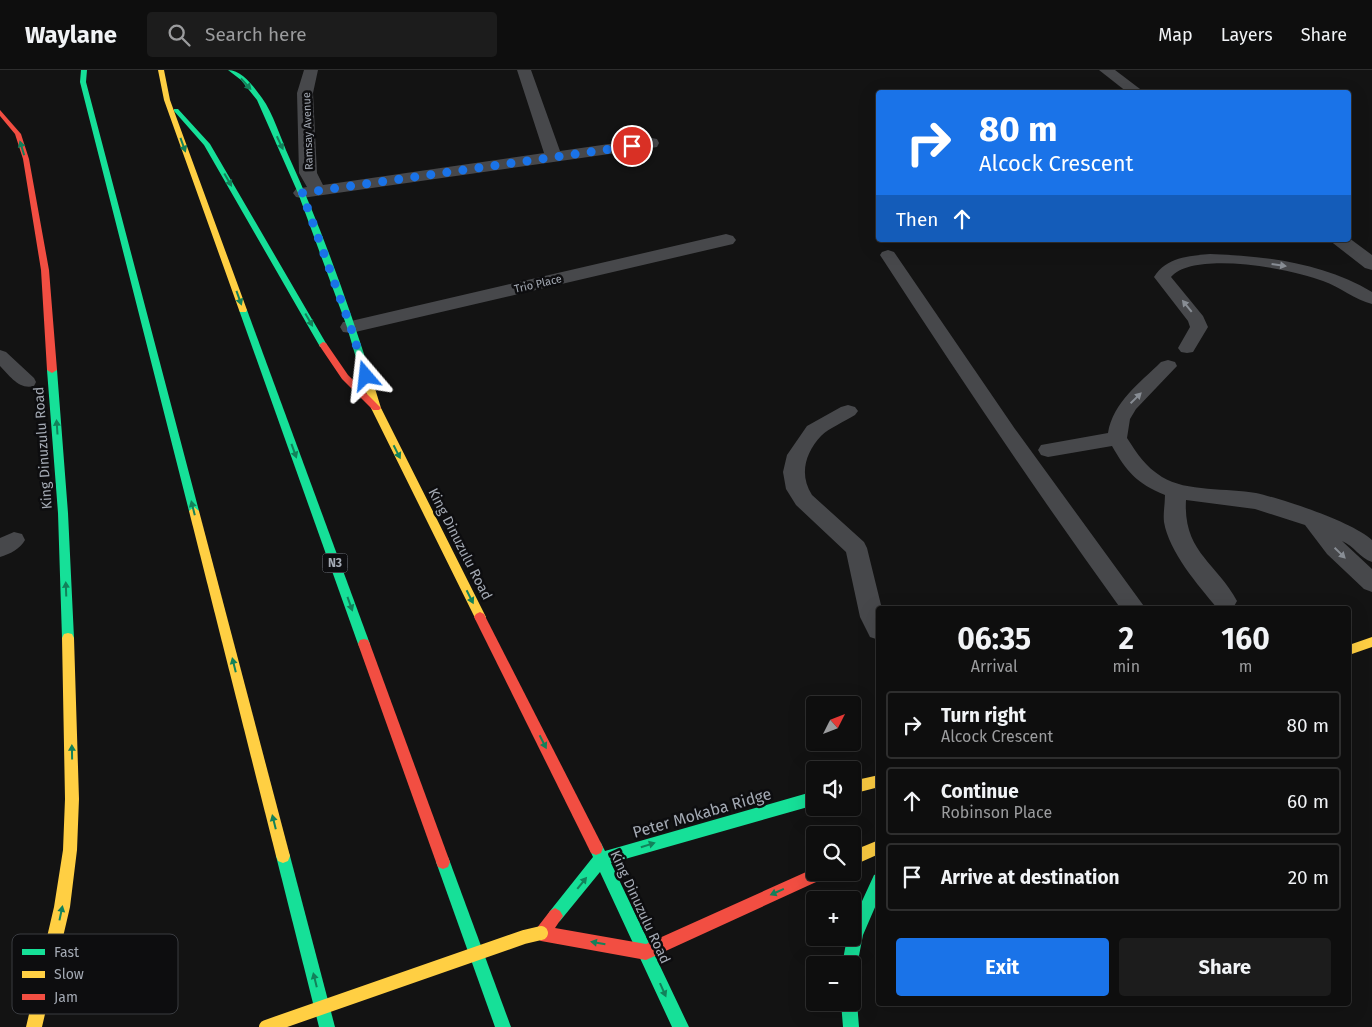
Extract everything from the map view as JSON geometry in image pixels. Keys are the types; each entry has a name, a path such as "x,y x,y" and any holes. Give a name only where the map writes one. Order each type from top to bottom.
{"main road":[{"path":"84,70 83,82 327,1027"},
{"name":"N3","path":"161,70 167,100 503,1027"},
{"name":"King Dinuzulu Road","path":"232,70 243,79 260,99 310,192 376,408 602,859 681,1027"},
{"path":"167,100 208,144 329,355 345,377 376,408"},
{"name":"King Dinuzulu Road","path":"0,112 18,134 26,160 45,270 64,523 71,710 72,799 70,850 62,907 56,934"},
{"path":"1351,649 1372,642"},
{"path":"861,786 876,782"},
{"name":"Peter Mokaba Ridge","path":"602,859 806,801"},
{"path":"861,855 876,848"},
{"path":"541,933 602,859"},
{"path":"266,1027 524,937 541,933 646,952 806,879"},
{"path":"852,956 856,935 876,887"},
{"path":"850,1011 851,1027"},
{"name":"King Dinuzulu Road","path":"34,1027 37,1014"}],"street":[{"name":"Ramsay Avenue","path":"310,192 304,93 311,70"},
{"path":"526,70 554,157"},
{"path":"1106,70 1133,90"},
{"path":"310,192 651,143"},
{"name":"Trio Place","path":"351,328 726,240"},
{"path":"1341,242 1372,264"}],"lane":[{"path":"1228,245 1249,261"},
{"path":"888,255 957,360 1072,526 1132,606"},
{"path":"1186,348 1198,327 1198,320 1162,277 1164,271 1174,265 1193,260 1224,258 1284,266 1322,274 1372,299"},
{"path":"0,356 27,382"},
{"path":"1168,366 1129,405 1120,418 1117,438 1134,466 1156,483 1176,491 1256,501 1312,519 1356,538 1372,553"},
{"path":"848,411 814,431 797,455 793,472 797,489 804,500 856,548 872,617 876,624"},
{"path":"1048,450 1117,438"},
{"path":"1176,491 1175,524 1180,537 1201,572 1225,601"},
{"path":"1312,519 1335,548 1372,583"}],"traffic: fast":[{"path":"84,70 83,82 194,511"},
{"path":"231,70 243,79 260,99 302,193 351,327 368,382"},
{"path":"176,110 207,144 323,345"},
{"path":"243,310 364,644"},
{"path":"52,370 63,513 68,638"},
{"path":"555,916 601,859 806,801"},
{"path":"596,848 681,1027"},
{"path":"283,856 327,1027"},
{"path":"443,862 503,1027"},
{"path":"852,956 855,935 876,887"},
{"path":"850,1011 851,1027"}],"traffic: slow":[{"path":"161,70 167,100 243,310"},
{"path":"368,382 376,408 480,617"},
{"path":"194,511 283,856"},
{"path":"56,934 62,907 70,850 72,799 68,638"},
{"path":"1351,649 1372,642"},
{"path":"861,786 876,782"},
{"path":"861,855 876,848"},
{"path":"266,1027 524,937 541,933"},
{"path":"34,1027 37,1014"}],"traffic: jam":[{"path":"0,112 18,134 26,159 45,270 52,370"},
{"path":"323,345 345,377 376,408"},
{"path":"480,617 596,848"},
{"path":"364,644 443,862"},
{"path":"555,916 541,933 646,952 806,879"}],"route":[{"path":"366,376 351,328 302,193 632,146"}]}
